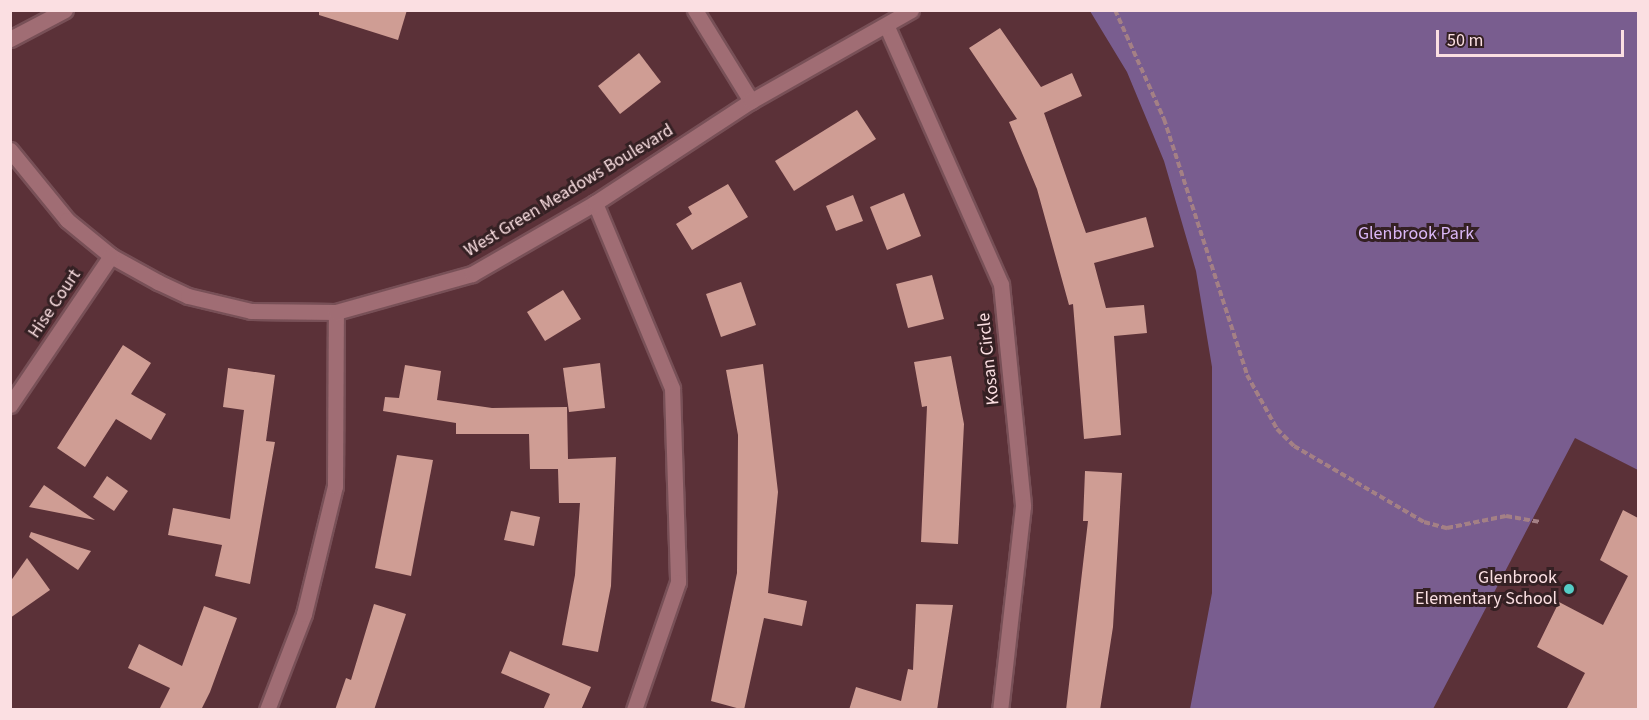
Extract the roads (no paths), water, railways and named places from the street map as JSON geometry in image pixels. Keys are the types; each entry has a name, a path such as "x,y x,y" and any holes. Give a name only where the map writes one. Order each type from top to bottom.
{"street":[{"path":"10,39 64,10"},
{"path":"695,10 751,101"},
{"name":"West Green Meadows Boulevard","path":"10,150 67,220 111,256 188,296 218,304 296,315 336,312 472,274 595,203 751,101 887,27 912,10"},
{"name":"Kosan Circle","path":"887,27 1001,284 1023,506 1000,710"},
{"path":"595,203 672,388 678,582 634,710"},
{"name":"Hise Court","path":"10,405 111,256"},
{"path":"267,710 304,615 335,486 336,312"}],"place":[{"name":"Glenbrook Elementary School","path":"1569,589"}],"park label":[{"name":"Glenbrook Park","path":"1416,234"}]}
